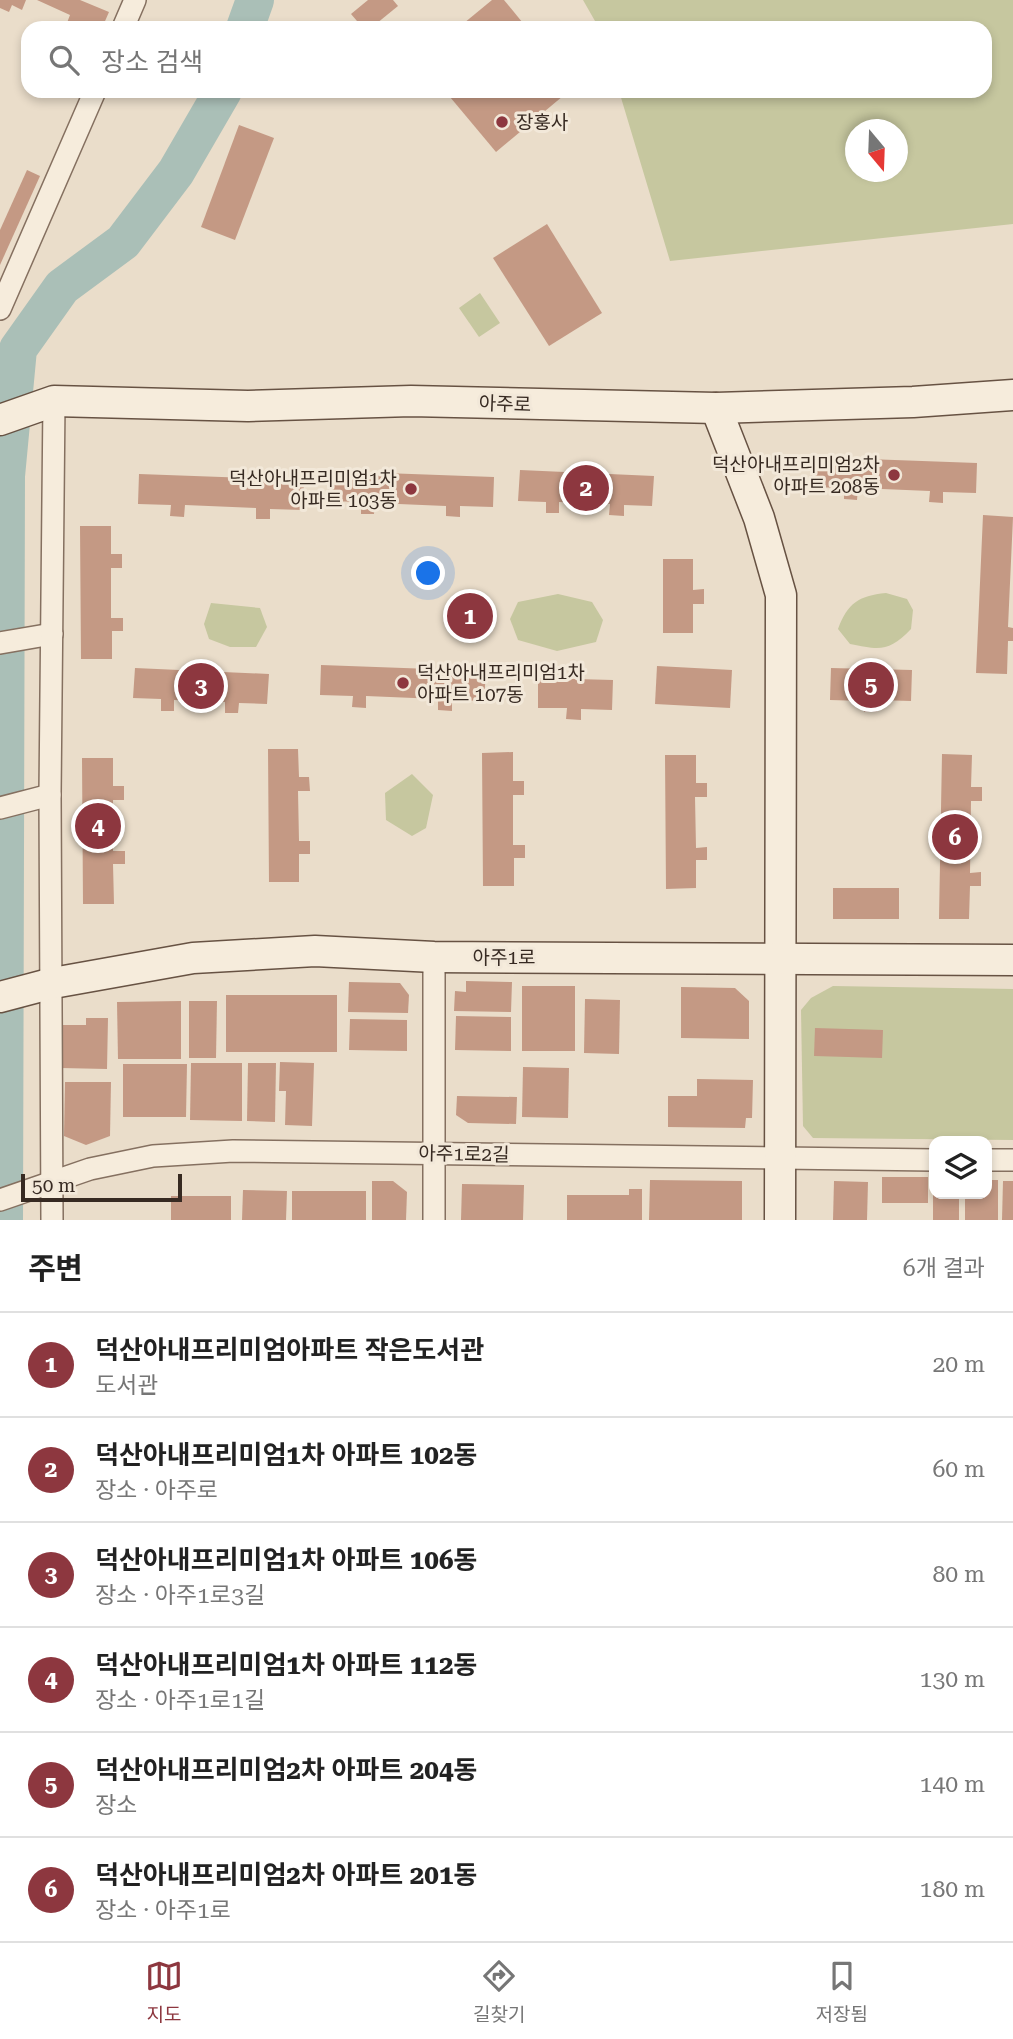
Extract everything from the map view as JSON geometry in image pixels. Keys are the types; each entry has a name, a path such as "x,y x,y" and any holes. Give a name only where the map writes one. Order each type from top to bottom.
{"street":[{"path":"126,21 135,0"},
{"path":"0,309 92,98"},
{"name":"아주로","path":"0,420 54,401 248,406 411,401 716,408 913,402 1013,395"},
{"path":"52,1220 53,983 50,795 54,401"},
{"path":"716,408 759,518 781,595 780,1220"},
{"path":"0,643 52,634"},
{"path":"0,808 50,795"},
{"name":"아주1로","path":"0,997 53,983 193,958 315,951 434,957 1013,960"},
{"path":"434,957 434,1220"},
{"name":"아주1로2길","path":"0,1200 90,1168 153,1156 233,1151 929,1160"},
{"path":"992,1160 1013,1160"}],"green space":[{"path":"583,0 1013,0 1013,224 670,261 621,98 992,98 992,21 595,21"},
{"path":"480,293 500,323 479,337 459,308"},
{"path":"886,593 907,599 913,610 911,629 896,642 884,647 850,644 838,629 850,607 868,596"},
{"path":"558,594 592,602 603,620 596,642 557,651 518,640 510,619 518,602"},
{"path":"211,603 260,608 267,627 256,647 230,647 209,639 204,624"},
{"path":"412,774 433,795 426,828 412,836 386,820 385,793"},
{"path":"833,986 1013,989 1013,1140 992,1140 992,1136 929,1136 929,1139 813,1138 803,1126 801,1010 811,998"}],"building":[{"path":"0,0 26,0 22,10 12,5 9,12 0,8"},
{"path":"37,0 80,0 109,12 105,21 68,21 70,15"},
{"path":"368,0 393,0 398,6 380,21 357,21 351,14"},
{"path":"492,0 504,0 521,21 466,21"},
{"name":"장훙사","path":"451,98 561,98 496,152"},
{"path":"239,125 274,138 235,240 201,227"},
{"path":"27,170 40,176 0,265 0,230"},
{"path":"547,224 602,313 549,346 493,258"},
{"name":"덕산아내프리미엄2차 아파트 208동","path":"812,457 977,463 976,493 943,492 943,503 929,502 930,491 858,488 857,500 844,499 844,488 811,487"},
{"path":"520,470 654,476 652,506 624,505 624,516 609,515 610,504 559,502 559,513 546,513 546,502 518,501"},
{"name":"덕산아내프리미엄1차 아파트 103동","path":"329,471 494,477 493,507 460,506 460,517 446,516 446,506 375,503 374,514 361,514 361,502 328,501"},
{"path":"139,474 304,480 303,510 270,509 270,519 256,519 256,508 185,505 184,517 170,516 171,505 138,504"},
{"path":"983,515 1013,517 1008,627 1013,628 1013,641 1008,641 1007,674 976,673"},
{"path":"80,526 111,526 111,554 122,554 122,568 111,568 111,618 123,618 123,631 112,631 112,659 81,659"},
{"path":"663,559 693,559 693,590 704,589 704,604 693,604 693,633 663,633"},
{"name":"덕산아내프리미엄1차 아파트 107동","path":"321,665 486,671 484,701 452,700 452,711 438,710 438,699 366,696 366,708 352,707 353,696 320,695"},
{"path":"657,666 732,670 730,708 655,704"},
{"path":"135,668 269,674 267,704 239,703 238,713 225,713 225,702 174,700 174,711 161,711 161,699 133,698"},
{"path":"831,668 912,670 911,701 877,700 877,712 864,712 864,701 830,700"},
{"path":"538,678 613,680 612,710 581,709 581,720 566,719 567,708 538,708"},
{"path":"268,749 298,749 299,777 309,777 310,791 298,791 299,841 310,841 310,854 299,854 299,882 269,882"},
{"path":"513,752 513,781 524,781 524,795 513,795 513,845 525,845 525,858 514,858 514,886 483,886 482,753"},
{"path":"942,754 972,755 971,787 982,787 982,801 971,801 970,873 981,872 981,886 970,886 969,919 939,919"},
{"path":"665,755 696,755 696,783 707,783 707,797 695,797 696,848 707,847 707,860 696,860 696,888 666,889"},
{"path":"82,758 113,758 113,786 124,786 124,800 113,800 113,851 125,851 125,864 113,864 114,904 83,904"},
{"path":"833,888 899,888 899,919 833,919"},
{"path":"466,981 512,982 511,1012 454,1011 455,991 466,992"},
{"path":"349,982 400,983 409,995 408,1013 348,1012"},
{"path":"522,986 575,986 575,1051 522,1051"},
{"path":"681,987 735,988 749,1001 749,1039 681,1038"},
{"path":"226,995 337,995 337,1052 226,1052"},
{"path":"585,999 620,1000 619,1054 584,1053"},
{"path":"181,1001 181,1059 118,1059 117,1002"},
{"path":"189,1001 217,1001 216,1058 189,1058"},
{"path":"456,1016 511,1017 511,1051 455,1050"},
{"path":"86,1018 108,1018 107,1069 61,1068 62,1025 86,1025"},
{"path":"350,1019 407,1020 407,1051 349,1050"},
{"path":"815,1028 883,1030 882,1058 814,1056"},
{"path":"280,1062 314,1063 312,1126 285,1125 286,1091 279,1091"},
{"path":"191,1063 242,1063 242,1121 190,1120"},
{"path":"248,1063 276,1063 275,1122 247,1121"},
{"path":"123,1064 187,1064 186,1117 123,1117"},
{"path":"523,1067 569,1068 568,1118 522,1117"},
{"path":"697,1079 753,1080 752,1118 746,1118 745,1128 668,1127 668,1096 697,1096"},
{"path":"65,1082 111,1082 110,1136 86,1145 64,1136"},
{"path":"457,1096 517,1097 516,1124 468,1123 456,1115"},
{"path":"882,1177 928,1177 928,1203 882,1203"},
{"path":"650,1180 742,1181 742,1220 649,1220"},
{"path":"992,1180 998,1180 998,1220 965,1220 965,1199 992,1199"},
{"path":"372,1181 393,1181 407,1192 406,1220 372,1220"},
{"path":"834,1181 868,1182 867,1220 833,1220"},
{"path":"1003,1181 1013,1181 1013,1220 1002,1220"},
{"path":"462,1184 524,1185 523,1220 461,1220"},
{"path":"629,1189 642,1189 642,1220 567,1220 567,1195 629,1195"},
{"path":"243,1190 287,1191 286,1220 242,1220"},
{"path":"292,1191 366,1191 366,1220 292,1220"},
{"path":"171,1196 231,1196 231,1220 171,1220"},
{"path":"933,1199 959,1199 959,1220 933,1220"}],"waterway":[{"path":"248,21 255,0"},
{"path":"4,1220 6,476 18,349 62,287 123,242 176,172 219,98"}],"place":[{"name":"장훙사","path":"502,122"},
{"name":"덕산아내프리미엄2차 아파트 208동","path":"894,475"},
{"name":"덕산아내프리미엄1차 아파트 102동","path":"586,488"},
{"name":"덕산아내프리미엄1차 아파트 103동","path":"411,489"},
{"name":"덕산아내프리미엄아파트 작은도서관","path":"470,616"},
{"name":"덕산아내프리미엄1차 아파트 107동","path":"403,683"},
{"name":"덕산아내프리미엄2차 아파트 204동","path":"871,685"},
{"name":"덕산아내프리미엄1차 아파트 106동","path":"201,686"},
{"name":"덕산아내프리미엄1차 아파트 112동","path":"98,826"},
{"name":"덕산아내프리미엄2차 아파트 201동","path":"955,837"}]}
